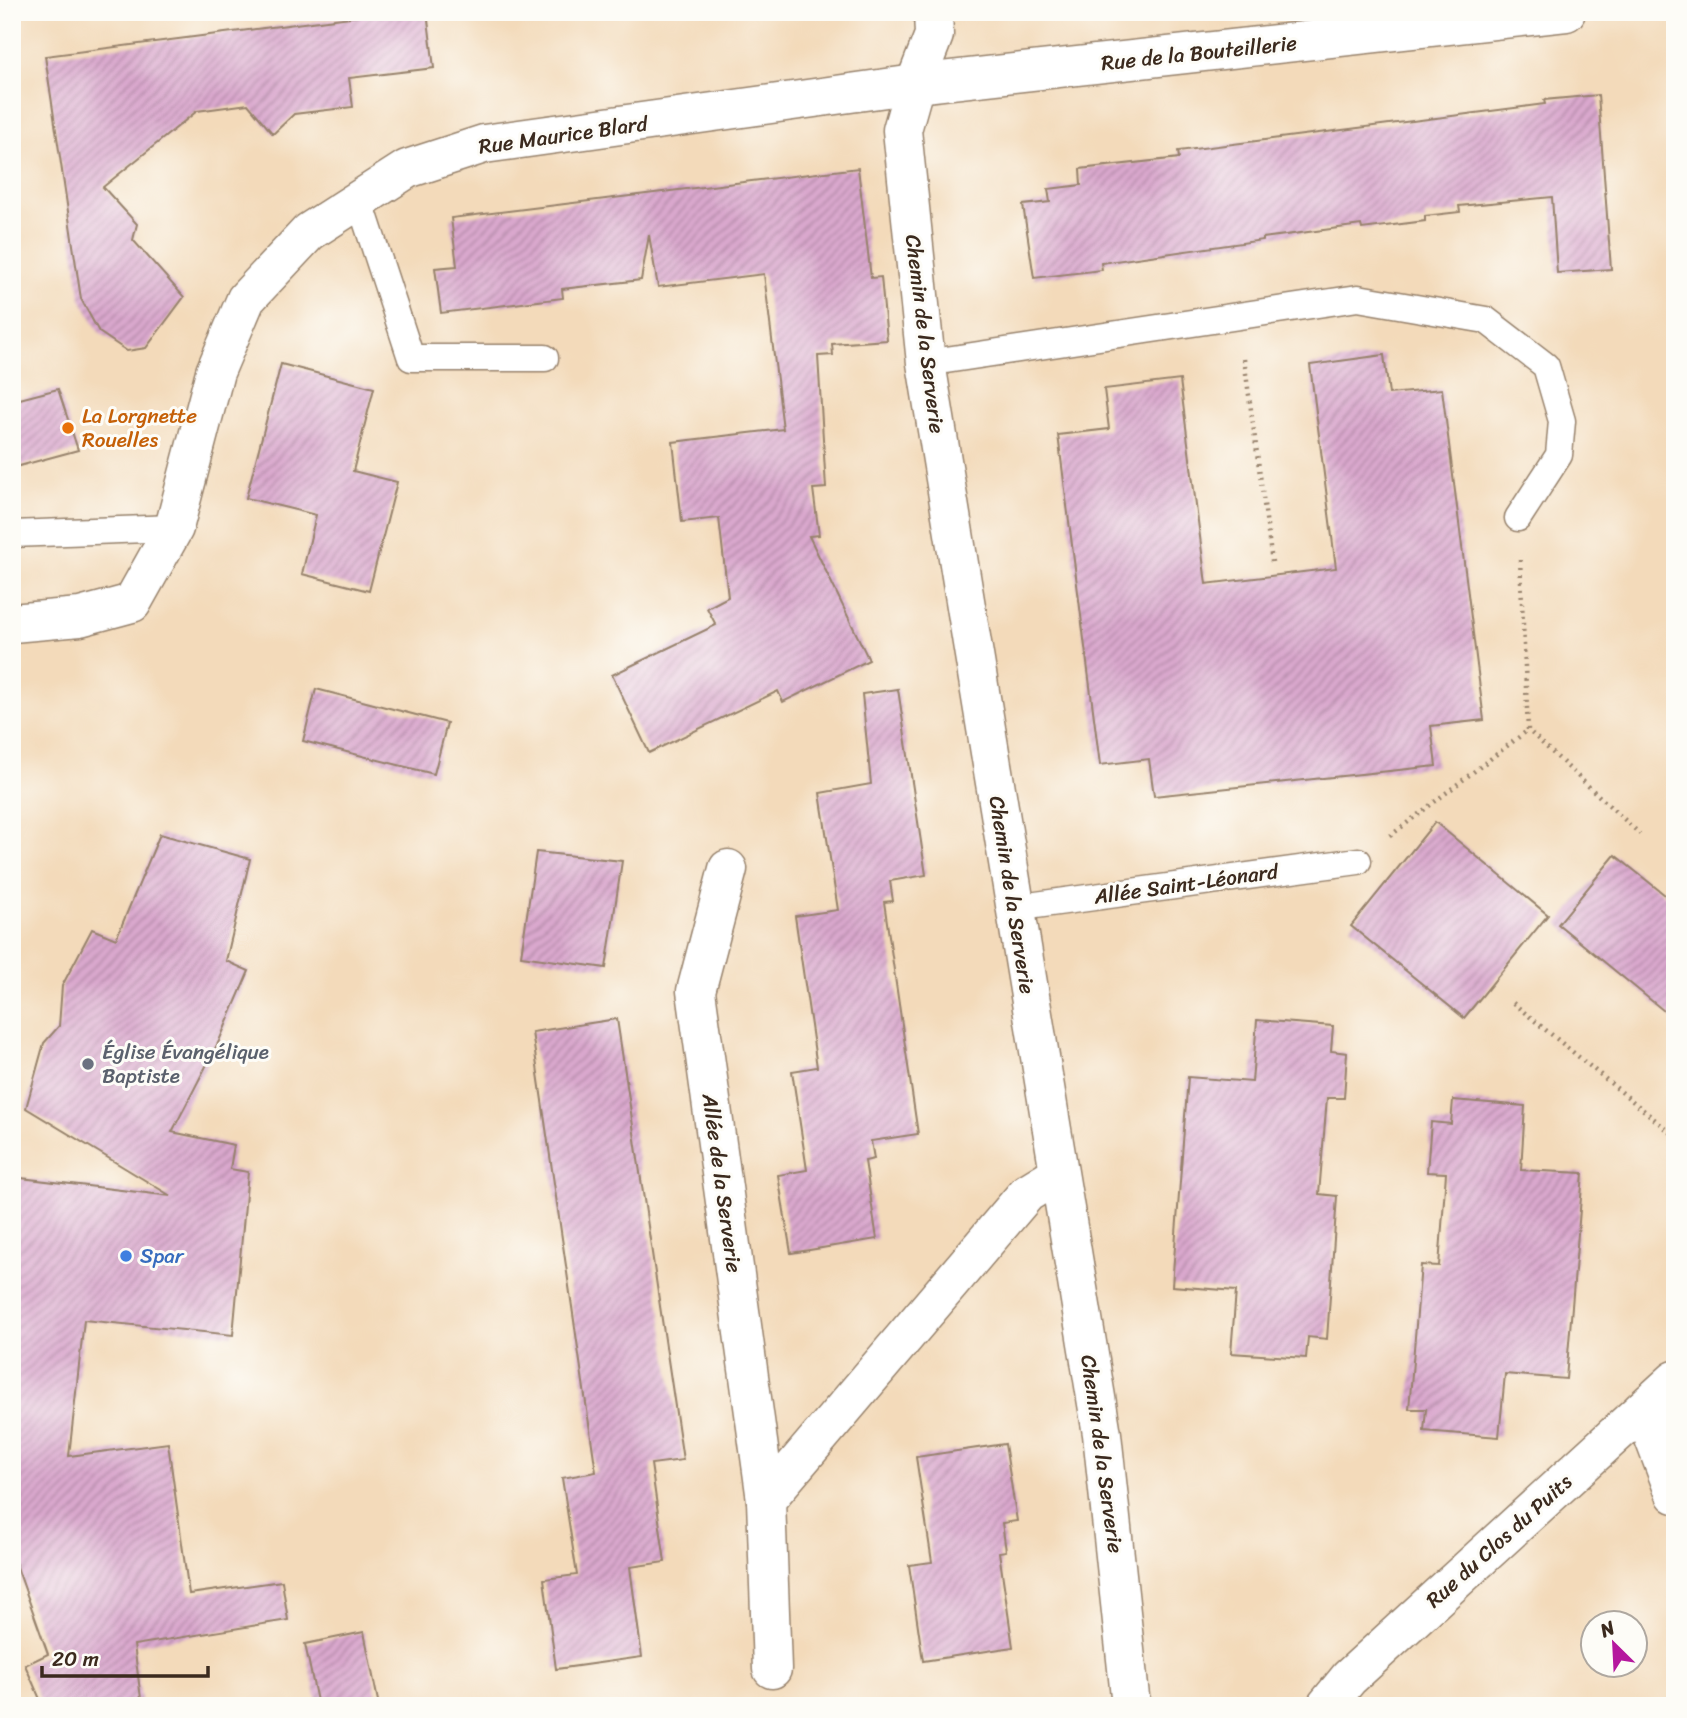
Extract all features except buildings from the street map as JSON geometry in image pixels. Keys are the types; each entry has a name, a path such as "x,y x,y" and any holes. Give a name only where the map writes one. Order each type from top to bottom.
{"street":[{"name":"Chemin de la Serverie","path":"933,12 934,35 902,130 926,363 1102,1434 1131,1706"},
{"name":"Rue de la Bouteillerie","path":"915,85 1566,12"},
{"name":"Rue Maurice Blard","path":"12,623 80,617 132,603 174,528 215,372 246,299 309,232 407,169 477,146 915,85"},
{"name":"Allée de la Serverie","path":"728,869 696,991 766,1500 772,1669"},
{"path":"766,1500 1027,1192 1058,1174"},
{"name":"Rue du Clos du Puits","path":"1326,1706 1349,1678 1675,1380"},
{"path":"1643,1409 1675,1494"}],"lane":[{"path":"359,199 411,358 545,358"},
{"path":"926,363 1358,298 1486,320 1546,366 1562,421 1559,454 1518,517"},
{"path":"12,534 174,528"},
{"name":"Allée Saint-Léonard","path":"1014,908 1358,861"}],"path":[{"path":"1238,317 1272,562"},
{"path":"1518,517 1528,730 1640,834"},
{"path":"1358,861 1528,730"},
{"path":"1513,1003 1675,1136"}],"place":[{"name":"La Lorgnette Rouelles","path":"68,428"},
{"name":"Église Évangélique Baptiste","path":"88,1064"},
{"name":"Spar","path":"126,1256"}]}
